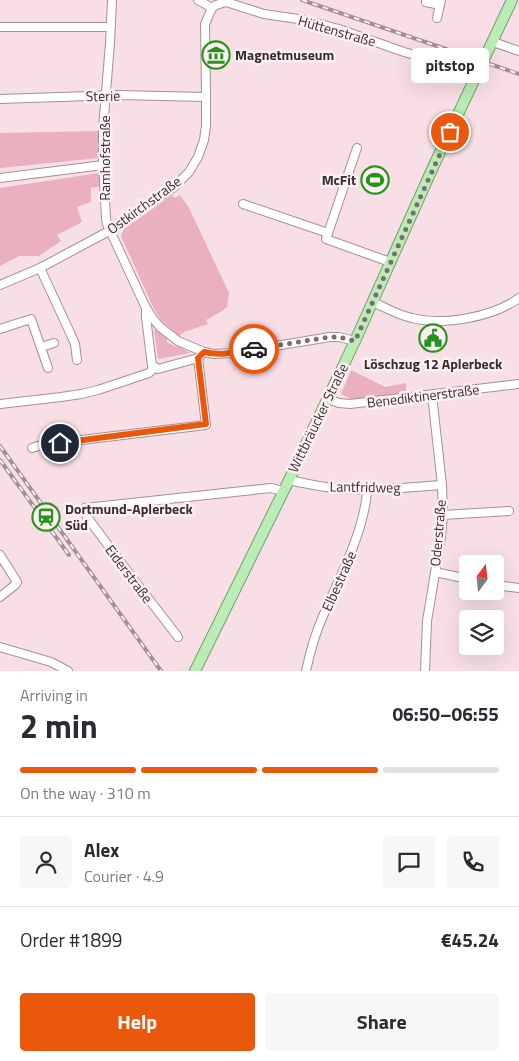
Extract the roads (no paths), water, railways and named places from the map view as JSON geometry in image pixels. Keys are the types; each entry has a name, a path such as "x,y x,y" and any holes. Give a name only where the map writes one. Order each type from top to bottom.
{"main road":[{"name":"Wittbräucker Straße","path":"194,671 355,341 512,0"}],"street":[{"name":"Ramhofstraße","path":"112,0 103,129 103,165 107,224 146,308 154,320 170,336 204,352"},
{"path":"198,0 212,8"},
{"name":"Hüttenstraße","path":"212,8 226,2 264,14 305,20 339,29 404,52 478,73"},
{"path":"426,2 440,2 437,18"},
{"name":"Ostkirchstraße","path":"0,285 40,268 111,230 174,187 189,172 198,157 204,140 206,126 205,24 212,8"},
{"path":"0,27 111,27"},
{"path":"493,42 519,51"},
{"name":"Sterie","path":"0,99 106,96 206,97"},
{"path":"357,148 326,239 390,262"},
{"path":"0,178 103,165"},
{"path":"243,204 328,233"},
{"path":"40,268 72,337 77,360"},
{"path":"373,302 396,313 427,321 464,318 490,313 509,305 519,298"},
{"name":"Ramhofstraße","path":"146,308 152,366 155,368"},
{"path":"0,330 30,319 48,368"},
{"path":"0,404 62,397 98,390 148,373 155,368 158,369 198,358 204,352 223,354 330,337 355,341"},
{"path":"41,348 54,343"},
{"path":"32,448 206,424 198,358"},
{"name":"Benediktinerstraße","path":"327,399 350,404 519,384"},
{"name":"Oderstraße","path":"425,671 427,621 442,515 442,484 432,395"},
{"name":"Lantfridweg","path":"288,480 324,487 367,489 442,484"},
{"name":"Eiderstraße","path":"178,637 87,517 84,508 271,488 283,491"},
{"name":"Elbestraße","path":"306,671 318,627 350,559 366,503 367,489"},
{"path":"442,515 509,511"},
{"path":"0,555 17,582 16,585 0,597"},
{"path":"435,572 459,577"},
{"path":"504,586 519,588"},
{"path":"0,647 51,662 68,671"}],"railway":[{"path":"302,0 519,74"},
{"path":"0,446 161,671"},
{"path":"0,460 69,555"}],"place":[{"name":"Magnetmuseum","path":"216,55"},
{"name":"pitstop","path":"450,132"},
{"name":"McFit","path":"375,180"},
{"name":"Löschzug 12 Aplerbeck","path":"433,338"},
{"name":"Dortmund-Aplerbeck Süd","path":"46,517"}]}
